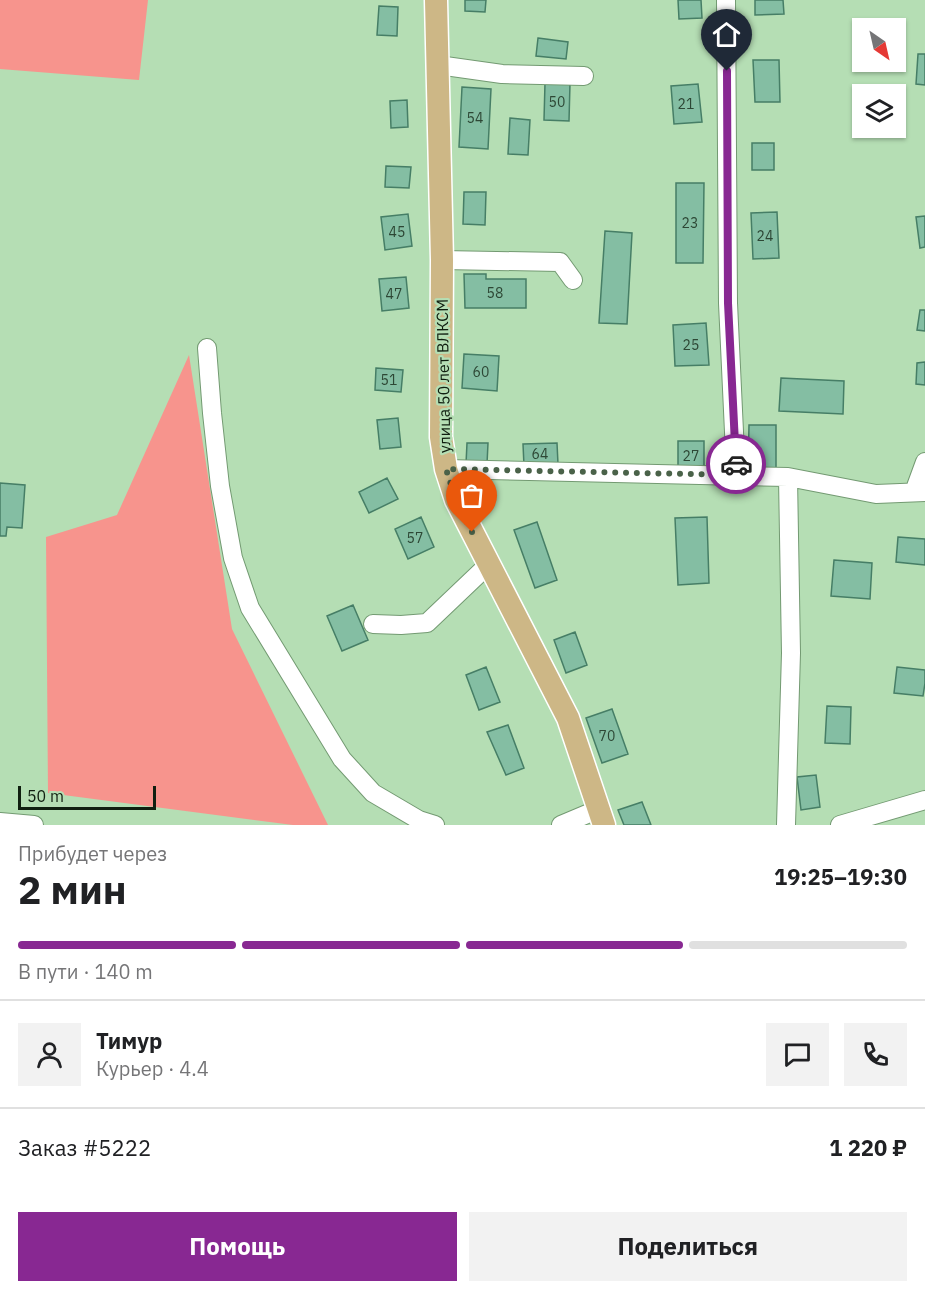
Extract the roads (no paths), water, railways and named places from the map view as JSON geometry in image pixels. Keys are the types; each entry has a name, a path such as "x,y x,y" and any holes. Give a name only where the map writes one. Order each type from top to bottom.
{"main road":[{"name":"улица 50 лет ВЛКСМ","path":"436,0 442,260 441,437 446,469 456,500 568,718 601,817"}],"street":[{"path":"726,0 728,303 736,475"},
{"path":"438,65 502,74 585,76"},
{"path":"442,260 560,262 573,280"},
{"path":"207,348 220,486 233,558 250,608 342,759 373,793 419,820 435,825"},
{"path":"446,469 788,477 876,494 919,492 925,462"},
{"path":"786,825 791,653 788,477"},
{"path":"373,624 427,623 489,564"},
{"path":"840,825 925,800"},
{"path":"561,825 601,817"},
{"path":"0,822 34,825"}]}
